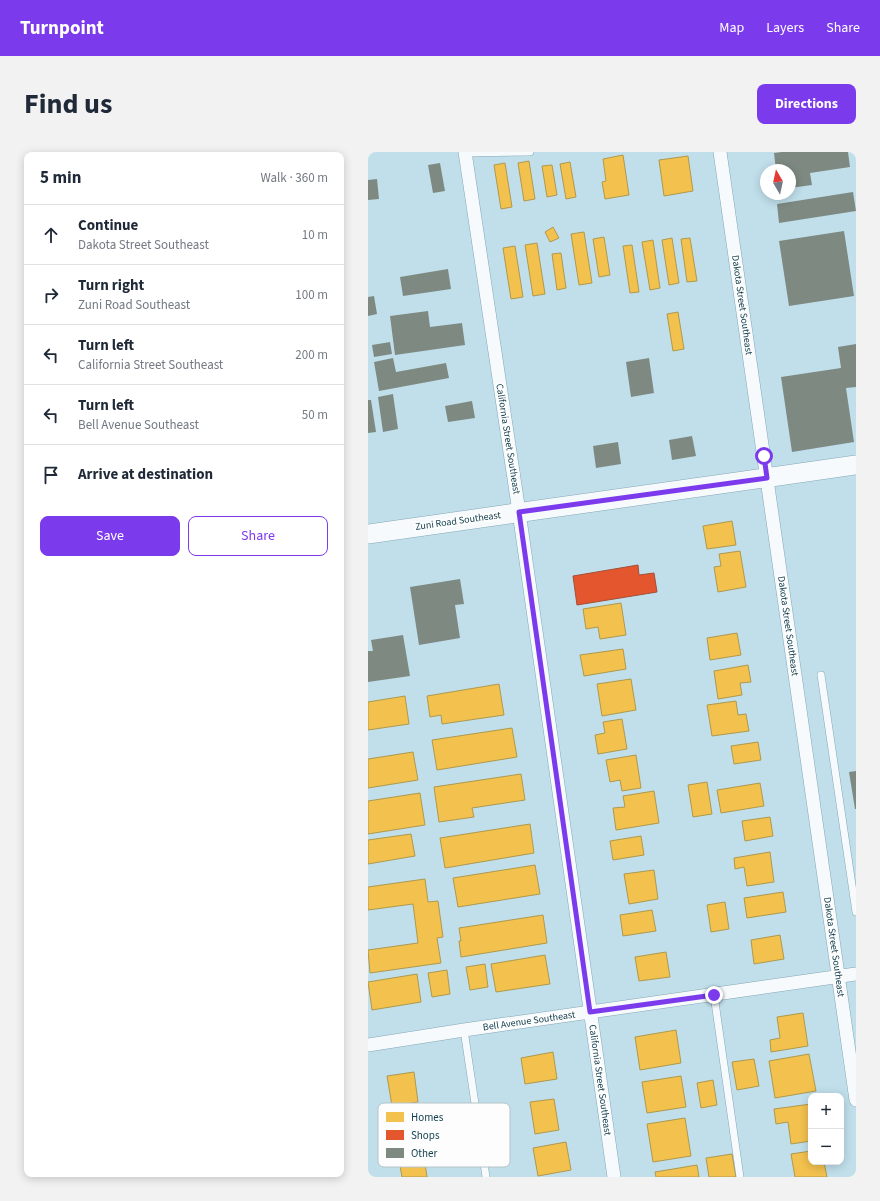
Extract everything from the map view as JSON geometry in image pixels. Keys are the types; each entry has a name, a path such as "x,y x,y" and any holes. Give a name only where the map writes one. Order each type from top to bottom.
{"street":[{"name":"Dakota Street Southeast","path":"720,152 856,1100"},
{"name":"California Street Southeast","path":"465,153 519,512 614,1177"},
{"name":"Zuni Road Southeast","path":"368,534 856,465"},
{"name":"Bell Avenue Southeast","path":"368,1045 856,974"}],"lane":[{"path":"465,153 530,152"},
{"path":"821,675 856,912"},
{"path":"714,995 740,1177"},
{"path":"464,1030 475,1103"},
{"path":"485,1167 486,1177"}],"building: Homes":[{"path":"623,155 629,195 605,199 602,182 606,181 603,159"},
{"path":"688,156 693,191 664,196 659,160"},
{"path":"529,161 535,199 524,201 518,163"},
{"path":"570,162 576,197 566,199 560,164"},
{"path":"505,163 512,207 501,209 494,165"},
{"path":"552,165 557,195 547,197 542,166"},
{"path":"553,227 559,238 550,242 545,232"},
{"path":"584,232 592,283 579,285 571,234"},
{"path":"604,237 610,275 599,277 593,239"},
{"path":"672,238 679,283 669,285 662,240"},
{"path":"690,238 697,281 687,282 681,239"},
{"path":"653,240 660,288 650,290 642,242"},
{"path":"537,243 545,294 533,296 525,245"},
{"path":"632,245 639,292 630,293 623,246"},
{"path":"515,246 523,297 511,299 503,248"},
{"path":"561,253 566,288 557,290 552,254"},
{"path":"678,312 684,349 673,351 667,314"},
{"path":"732,521 736,545 707,549 703,526"},
{"path":"740,551 746,587 718,592 714,567 721,566 719,554"},
{"path":"621,603 626,635 600,639 598,627 586,629 583,609"},
{"path":"737,633 741,655 710,660 707,638"},
{"path":"623,649 626,669 584,676 580,655"},
{"path":"748,665 751,682 740,683 742,695 718,699 714,671"},
{"path":"631,679 636,710 602,716 597,684"},
{"path":"499,684 504,715 442,724 441,715 430,717 427,696"},
{"path":"405,696 409,724 368,730 368,702"},
{"path":"736,701 738,715 746,714 749,731 712,736 707,705"},
{"path":"622,719 627,749 598,754 595,735 605,733 603,722"},
{"path":"512,728 517,757 437,770 432,740"},
{"path":"758,742 761,760 734,764 731,746"},
{"path":"413,752 418,780 368,788 368,759"},
{"path":"636,755 641,788 622,791 620,780 610,782 606,760"},
{"path":"521,774 525,800 472,808 474,817 439,822 434,787"},
{"path":"707,782 712,814 693,817 688,785"},
{"path":"760,783 764,806 721,813 717,790"},
{"path":"654,791 659,823 616,830 613,808 625,807 623,796"},
{"path":"420,793 425,825 368,834 368,801"},
{"path":"770,817 773,836 745,841 742,821"},
{"path":"530,824 534,853 445,868 440,838"},
{"path":"411,834 415,856 368,864 368,840"},
{"path":"641,836 644,855 613,860 610,841"},
{"path":"770,852 774,882 747,886 744,867 735,869 734,858"},
{"path":"535,865 540,894 458,907 453,878"},
{"path":"654,870 658,899 629,904 624,874"},
{"path":"425,879 428,902 438,901 443,937 437,938 441,963 370,973 368,950 418,943 413,904 368,910 368,887"},
{"path":"783,892 786,912 747,918 744,898"},
{"path":"725,902 729,929 711,932 707,905"},
{"path":"652,910 656,931 623,936 620,915"},
{"path":"543,915 547,943 461,957 459,928"},
{"path":"780,935 784,959 754,964 751,940"},
{"path":"666,952 670,977 639,981 635,957"},
{"path":"545,955 550,984 496,992 491,964"},
{"path":"485,964 488,987 470,990 466,967"},
{"path":"447,970 450,994 432,997 428,973"},
{"path":"417,974 421,1002 372,1010 368,982"},
{"path":"803,1013 808,1046 771,1052 770,1040 780,1038 777,1017"},
{"path":"676,1030 681,1063 640,1070 635,1037"},
{"path":"553,1052 557,1079 525,1084 521,1058"},
{"path":"809,1054 816,1091 775,1098 769,1061"},
{"path":"754,1059 759,1086 737,1090 732,1062"},
{"path":"414,1072 418,1102 392,1103 387,1076"},
{"path":"681,1076 686,1107 647,1113 642,1082"},
{"path":"713,1080 717,1105 701,1108 697,1083"},
{"path":"554,1099 559,1130 535,1134 530,1102"},
{"path":"808,1104 808,1141 791,1144 788,1122 776,1124 774,1109"},
{"path":"685,1118 691,1156 653,1162 647,1124"},
{"path":"566,1142 571,1170 538,1176 533,1148"},
{"path":"808,1151 808,1165 825,1165 827,1177 795,1177 791,1154"},
{"path":"732,1154 736,1177 709,1177 706,1158"},
{"path":"697,1165 699,1177 656,1177 655,1172"},
{"path":"400,1167 426,1167 427,1177 402,1177"}],"building: Shops":[{"path":"638,565 639,575 654,573 657,592 577,605 573,576"}],"building: Other":[{"path":"848,152 850,167 810,173 812,185 796,187 796,164 775,164 774,153"},
{"path":"440,163 445,191 433,193 428,165"},
{"path":"377,179 379,199 368,200 368,180"},
{"path":"853,192 856,211 779,223 777,204"},
{"path":"844,231 854,296 789,306 779,241"},
{"path":"448,269 451,289 403,296 400,277"},
{"path":"374,296 377,314 368,316 368,297"},
{"path":"428,311 430,327 462,323 465,345 395,355 390,316"},
{"path":"390,342 392,354 374,357 372,345"},
{"path":"856,344 856,387 846,388 854,442 792,452 781,377 841,368 838,347"},
{"path":"393,358 396,372 446,363 449,378 379,391 374,362"},
{"path":"649,358 654,393 631,397 626,362"},
{"path":"393,394 398,429 383,432 378,397"},
{"path":"368,400 371,400 376,432 368,433"},
{"path":"472,401 475,418 448,422 445,406"},
{"path":"692,436 696,456 672,460 669,440"},
{"path":"618,442 621,464 596,468 593,446"},
{"path":"460,579 464,604 455,605 460,638 419,645 410,587"},
{"path":"403,635 410,676 368,682 368,651 373,651 371,640"},
{"path":"856,771 856,809 855,809 849,772"}],"route":[{"path":"714,995 590,1012 519,512 767,478 764,456"}]}
